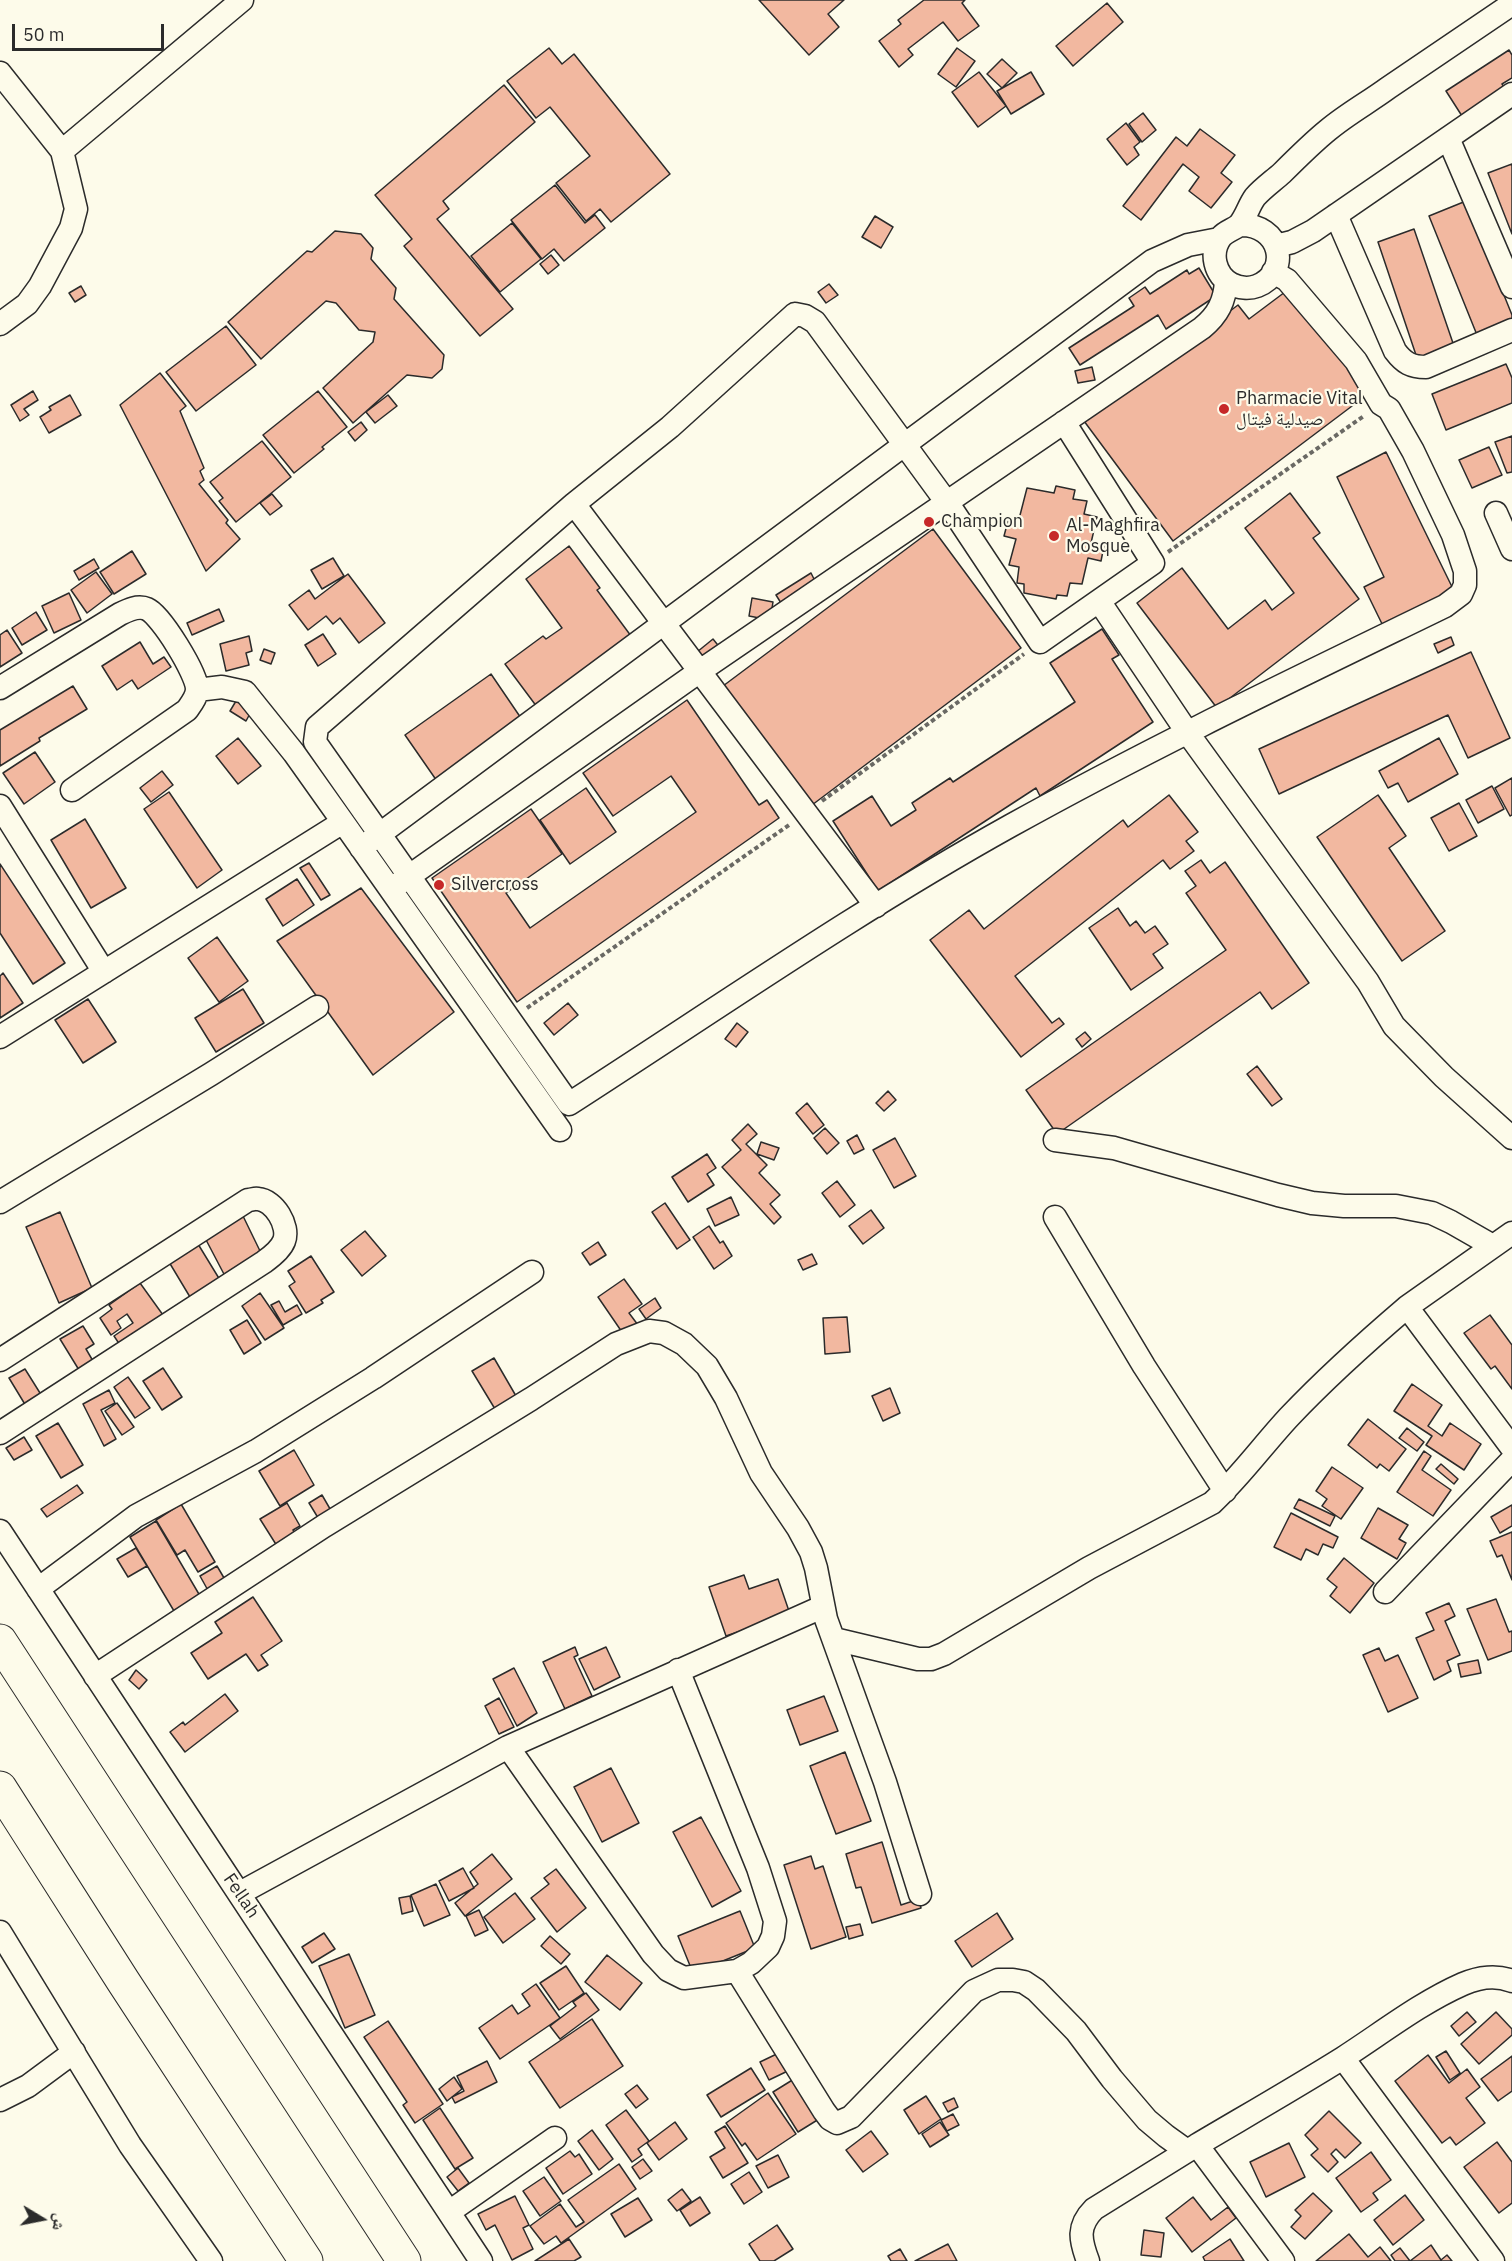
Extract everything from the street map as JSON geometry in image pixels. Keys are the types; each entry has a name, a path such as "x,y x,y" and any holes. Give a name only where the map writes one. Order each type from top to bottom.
{"highway":[{"path":"0,1641 404,2261"},
{"path":"0,1788 306,2261"}],"street":[{"path":"62,151 242,0"},
{"path":"1239,225 1255,198 1330,128 1512,4"},
{"path":"0,73 62,151 76,209 71,228 57,257 27,304 0,324"},
{"path":"1276,246 1299,239 1512,94"},
{"path":"1448,138 1512,287"},
{"path":"1336,215 1395,351 1403,362 1414,367 1426,367 1512,330"},
{"path":"1239,225 1261,228 1276,246 1277,264 1267,280 1257,286 1247,288 1226,281 1214,261 1219,238 1228,230 1239,225"},
{"path":"370,841 1152,261 1188,245 1219,238"},
{"path":"197,690 222,687 245,692 294,753 344,822 370,841 409,876 569,1104 876,906 1010,826 1187,732 1445,606 1461,594 1465,585 1466,571 1453,535 1413,451 1389,409 1381,404 1356,361 1287,280 1273,272"},
{"path":"390,889 700,671 1212,320 1224,299 1226,281"},
{"path":"560,1130 390,889 370,841 315,742 317,727 574,504 670,427 795,314 805,316 815,322 946,502 1040,642 1153,563 1064,422"},
{"path":"574,504 876,906"},
{"path":"1496,513 1512,549"},
{"path":"1099,601 1187,732 1368,982 1394,1026 1444,1077 1512,1138"},
{"path":"0,687 120,614 136,607 147,609 160,620 194,677 197,690 194,700 187,710 72,790"},
{"path":"0,806 104,972"},
{"path":"0,1036 344,822"},
{"path":"0,1202 317,1007"},
{"path":"1055,1140 1114,1148 1312,1203 1344,1206 1396,1206 1422,1211 1451,1222 1493,1246"},
{"path":"0,1360 248,1200 260,1199 268,1203 279,1214 285,1228 284,1241 264,1262 0,1433"},
{"path":"1055,1217 1144,1366 1225,1491"},
{"path":"834,1639 918,1659 931,1659 944,1654 1089,1568 1212,1503 1289,1417 1341,1364 1407,1307 1512,1233"},
{"path":"38,1589 136,1516 256,1451 373,1378 532,1272"},
{"path":"1407,1307 1512,1448"},
{"path":"95,1676 324,1526 616,1344 649,1331 664,1334 684,1344 707,1366 726,1398 761,1473 798,1528 811,1552 822,1607 885,1782 920,1894"},
{"path":"1385,1592 1512,1460"},
{"name":"Fellah","path":"0,1531 480,2261"},
{"path":"240,1893 508,1747 822,1607"},
{"path":"508,1747 653,1954 668,1970 684,1978 737,1971 751,1963 768,1947 773,1936 775,1921 758,1868 678,1670"},
{"path":"0,1932 130,2145 211,2261"},
{"path":"737,1971 824,2111 830,2119 837,2123 850,2117 974,1991 998,1980 1024,1982 1036,1990 1076,2031 1147,2120 1166,2136 1192,2148 1283,2261"},
{"path":"1088,2261 1082,2247 1081,2230 1085,2219 1094,2210 1192,2148 1343,2058 1435,1998 1466,1983 1501,1977 1512,1981"},
{"path":"0,2100 28,2086 74,2052"},
{"path":"1343,2058 1493,2261"},
{"path":"449,2212 555,2138"}],"path":[{"path":"1153,563 1381,404"},
{"path":"509,1020 807,812 1040,642"}],"building":[{"path":"759,0 844,0 828,14 839,27 809,55"},
{"path":"924,0 965,0 962,3 979,26 958,41 943,22 908,49 913,55 899,67 879,41 901,24 898,20"},
{"path":"1107,3 1123,22 1073,66 1056,46"},
{"path":"549,48 562,64 574,54 670,174 611,222 600,209 586,221 556,183 590,156 550,107 536,118 507,81"},
{"path":"957,48 975,61 956,87 938,74"},
{"path":"1509,50 1512,55 1512,78 1502,84 1505,88 1462,116 1446,91"},
{"path":"1002,59 1017,73 1002,88 987,74"},
{"path":"979,72 1006,106 978,127 952,92"},
{"path":"1031,72 1044,94 1011,114 997,91"},
{"path":"504,85 535,122 443,201 449,209 437,219 513,309 480,336 404,246 412,239 375,195"},
{"path":"1143,113 1156,130 1142,142 1129,124"},
{"path":"1126,123 1140,142 1134,147 1139,155 1127,165 1107,139"},
{"path":"1200,129 1235,155 1221,173 1232,182 1211,208 1189,191 1199,177 1183,164 1141,220 1123,206 1176,137 1187,146"},
{"path":"1512,164 1512,234 1488,173"},
{"path":"555,185 585,223 595,215 605,228 564,261 554,249 542,259 511,220"},
{"path":"1466,201 1512,315 1512,321 1477,335 1429,216"},
{"path":"875,216 893,227 881,248 862,237"},
{"path":"512,223 541,259 500,292 471,256"},
{"path":"1414,229 1455,349 1418,361 1378,242"},
{"path":"335,231 361,234 373,248 371,259 396,288 394,299 444,355 442,369 432,378 407,375 353,423 323,388 373,342 375,332 359,330 336,303 326,301 261,359 228,322 307,251 312,252"},
{"path":"551,255 559,265 548,274 540,264"},
{"path":"1199,268 1216,296 1166,329 1158,315 1080,365 1069,348 1134,306 1129,298 1145,287 1150,294 1187,270 1189,274"},
{"path":"829,284 838,295 826,303 818,292"},
{"path":"81,286 86,295 75,302 69,293"},
{"name":"Pharmacie Vital صيدلية فيتال","path":"1289,289 1362,387 1358,389 1364,397 1173,541 1084,421 1238,305 1249,319"},
{"path":"226,326 256,365 196,411 166,372"},
{"path":"1506,364 1512,378 1512,403 1446,430 1432,394"},
{"path":"1092,367 1095,380 1078,383 1075,371"},
{"path":"160,373 186,406 180,411 204,468 200,471 204,480 199,484 240,539 206,571 120,405"},
{"path":"33,391 38,400 24,409 29,415 20,421 11,405"},
{"path":"318,391 347,427 294,473 263,435"},
{"path":"70,395 81,415 49,433 40,417 51,410 49,407"},
{"path":"388,395 397,406 375,423 366,412"},
{"path":"361,422 367,430 355,441 348,432"},
{"path":"1512,436 1512,472 1507,473 1495,442"},
{"path":"262,441 291,477 236,522 219,501 223,498 210,482"},
{"path":"1489,447 1502,475 1472,488 1459,460"},
{"path":"1386,452 1456,595 1385,630 1364,587 1384,577 1337,477"},
{"path":"1056,486 1075,490 1073,499 1087,501 1084,514 1097,517 1091,543 1104,546 1101,561 1088,558 1082,584 1070,583 1067,596 1057,595 1056,599 1024,593 1024,584 1017,583 1019,567 1009,565 1016,539 1004,536 1008,521 1018,523 1027,488 1054,493"},
{"path":"1290,493 1320,533 1313,538 1359,599 1217,708 1137,603 1182,568 1228,629 1265,600 1272,610 1294,593 1245,528"},
{"path":"272,494 282,506 270,515 260,503"},
{"path":"933,529 1021,648 812,805 723,686"},
{"path":"569,546 600,588 597,590 634,640 540,711 505,664 543,636 546,639 562,628 526,579"},
{"path":"132,551 146,574 114,594 100,572"},
{"path":"333,558 344,576 322,589 311,570"},
{"path":"94,559 99,568 79,580 74,571"},
{"path":"96,572 112,594 87,613 71,590"},
{"path":"811,573 815,581 781,603 776,595"},
{"path":"348,574 385,623 359,643 340,618 333,624 326,616 308,630 289,605 309,590 315,599"},
{"path":"69,593 81,620 54,633 42,606"},
{"path":"752,598 773,602 770,620 749,616"},
{"path":"219,609 224,621 192,635 187,623"},
{"path":"36,612 47,630 22,645 12,628"},
{"path":"1102,629 1119,655 1112,659 1153,722 1040,796 1036,788 878,891 833,821 872,796 891,826 916,810 912,803 950,778 953,782 1075,702 1050,663"},
{"path":"7,630 22,653 0,667 0,635"},
{"path":"323,634 336,654 318,666 305,645"},
{"path":"249,636 252,651 246,653 249,665 226,671 220,644"},
{"path":"1451,637 1454,645 1438,653 1434,644"},
{"path":"713,639 721,649 704,661 697,652"},
{"path":"140,642 153,664 164,657 171,667 138,689 132,680 117,690 102,666"},
{"path":"264,649 275,653 271,664 260,660"},
{"path":"1471,652 1510,738 1468,758 1448,715 1279,794 1259,749"},
{"path":"491,674 525,724 439,784 405,735"},
{"path":"73,686 87,709 39,738 40,741 0,766 0,730"},
{"path":"687,700 759,805 767,800 779,818 517,1002 432,878 531,809 562,854 506,893 530,928 696,812 671,776 613,816 583,773"},
{"path":"236,701 252,710 246,721 230,711"},
{"path":"238,738 261,766 238,784 216,756"},
{"path":"1439,738 1458,774 1408,802 1398,783 1388,788 1379,771"},
{"path":"35,752 55,782 24,804 3,773"},
{"path":"162,771 173,785 151,802 140,788"},
{"path":"1512,778 1512,815 1510,816 1495,788"},
{"path":"1492,786 1504,809 1478,823 1466,800"},
{"path":"586,788 616,832 570,864 540,820"},
{"path":"169,792 222,870 197,888 144,809"},
{"path":"1169,795 1198,832 1186,841 1194,851 1170,869 1163,860 1015,976 1052,1023 1059,1018 1064,1024 1021,1057 930,940 969,910 984,929 1123,820 1128,827"},
{"path":"1378,795 1406,836 1389,848 1445,931 1402,961 1317,837"},
{"path":"1459,803 1477,836 1449,851 1431,818"},
{"path":"85,819 126,888 91,908 51,840"},
{"path":"1201,860 1210,873 1225,862 1309,983 1272,1009 1260,992 1057,1134 1026,1090 1226,950 1186,893 1196,886 1185,871"},
{"path":"309,863 330,895 321,900 300,868"},
{"path":"0,864 65,963 33,984 0,933"},
{"path":"297,879 314,905 283,926 266,899"},
{"path":"361,888 454,1012 373,1075 277,941"},
{"path":"1118,908 1130,926 1136,921 1145,933 1155,926 1168,944 1153,954 1163,968 1131,990 1089,928"},
{"path":"217,937 248,981 219,1002 188,958"},
{"path":"3,973 23,1003 0,1018 0,976"},
{"path":"243,989 264,1023 216,1052 195,1018"},
{"path":"88,999 116,1042 83,1063 55,1020"},
{"path":"568,1003 578,1015 554,1035 544,1023"},
{"path":"737,1023 748,1032 736,1047 725,1039"},
{"path":"1085,1032 1091,1039 1082,1047 1076,1039"},
{"path":"1257,1066 1282,1099 1272,1106 1247,1074"},
{"path":"888,1091 896,1100 884,1111 876,1103"},
{"path":"807,1103 824,1125 813,1134 796,1113"},
{"path":"748,1124 757,1134 746,1144 767,1165 759,1173 780,1195 770,1204 781,1217 774,1224 722,1167 741,1150 732,1140"},
{"path":"825,1128 839,1143 827,1154 814,1138"},
{"path":"857,1135 864,1149 854,1154 847,1141"},
{"path":"895,1138 916,1176 894,1188 873,1150"},
{"path":"761,1142 779,1148 774,1160 757,1154"},
{"path":"707,1154 716,1168 707,1174 714,1185 688,1202 672,1177"},
{"path":"837,1181 855,1205 840,1217 822,1193"},
{"path":"731,1197 739,1215 715,1226 707,1209"},
{"path":"665,1203 690,1240 677,1249 652,1212"},
{"path":"871,1210 884,1228 863,1244 849,1226"},
{"path":"60,1212 92,1288 59,1303 26,1227"},
{"path":"243,1216 261,1253 226,1278 204,1236"},
{"path":"709,1226 720,1243 723,1241 732,1256 714,1269 693,1237"},
{"path":"365,1231 386,1256 362,1276 341,1250"},
{"path":"598,1242 606,1255 590,1265 582,1253"},
{"path":"198,1244 220,1280 190,1297 169,1262"},
{"path":"812,1254 817,1264 803,1270 798,1260"},
{"path":"311,1256 334,1292 321,1300 323,1303 306,1313 289,1286 295,1282 288,1271"},
{"path":"624,1279 642,1304 629,1313 638,1325 624,1335 598,1297"},
{"path":"140,1283 163,1315 120,1345 114,1336 133,1323 127,1314 117,1321 121,1328 111,1335 100,1318 112,1309 109,1305"},
{"path":"260,1293 284,1328 265,1340 242,1306"},
{"path":"655,1298 661,1308 646,1319 639,1309"},
{"path":"279,1301 285,1312 297,1305 302,1314 283,1325 271,1305"},
{"path":"1490,1315 1512,1345 1512,1389 1495,1366 1491,1369 1464,1333"},
{"path":"847,1317 850,1352 825,1354 823,1318"},
{"path":"247,1320 261,1343 244,1354 230,1330"},
{"path":"83,1326 94,1344 86,1349 93,1361 79,1370 60,1339"},
{"path":"494,1358 516,1396 495,1409 472,1371"},
{"path":"163,1368 182,1397 162,1410 143,1381"},
{"path":"25,1369 45,1401 29,1411 9,1378"},
{"path":"128,1377 150,1408 135,1418 114,1387"},
{"path":"1412,1384 1442,1405 1428,1426 1442,1436 1450,1423 1481,1444 1464,1470 1426,1445 1432,1436 1394,1411"},
{"path":"890,1388 900,1413 883,1421 872,1396"},
{"path":"109,1390 115,1403 101,1410 116,1439 104,1446 83,1404"},
{"path":"117,1403 134,1427 122,1435 105,1411"},
{"path":"1368,1419 1406,1449 1389,1471 1380,1464 1377,1468 1348,1445"},
{"path":"58,1423 83,1465 61,1478 36,1436"},
{"path":"1407,1428 1424,1442 1417,1451 1399,1438"},
{"path":"24,1437 32,1450 14,1460 6,1448"},
{"path":"294,1450 314,1485 280,1506 259,1471"},
{"path":"1424,1451 1431,1456 1422,1470 1451,1490 1433,1516 1397,1492"},
{"path":"1441,1464 1458,1479 1454,1484 1436,1469"},
{"path":"1332,1467 1363,1488 1341,1519 1322,1506 1327,1499 1316,1491"},
{"path":"77,1485 83,1493 47,1517 41,1509"},
{"path":"322,1495 333,1514 320,1521 309,1503"},
{"path":"1299,1499 1335,1516 1330,1526 1294,1508"},
{"path":"287,1503 300,1526 293,1530 296,1535 277,1546 260,1519"},
{"path":"181,1504 215,1562 198,1572 185,1550 177,1555 156,1520"},
{"path":"1512,1505 1512,1526 1500,1533 1491,1517"},
{"path":"1378,1508 1408,1525 1399,1539 1406,1543 1397,1559 1361,1538"},
{"path":"1291,1513 1338,1537 1333,1548 1323,1544 1318,1555 1306,1549 1301,1560 1274,1547"},
{"path":"156,1521 203,1601 177,1616 130,1537"},
{"path":"1512,1532 1512,1580 1502,1555 1497,1557 1490,1541"},
{"path":"136,1548 147,1566 128,1577 117,1559"},
{"path":"1344,1558 1374,1583 1350,1613 1330,1596 1337,1587 1327,1579"},
{"path":"217,1566 227,1583 210,1594 200,1576"},
{"path":"744,1575 749,1589 778,1579 790,1614 726,1636 709,1587"},
{"path":"253,1597 282,1641 261,1655 268,1665 258,1671 246,1654 208,1679 191,1653 222,1633 215,1622"},
{"path":"1496,1599 1509,1632 1512,1631 1512,1651 1488,1660 1467,1609"},
{"path":"1449,1603 1455,1616 1445,1621 1460,1655 1447,1661 1451,1671 1434,1680 1416,1638 1434,1630 1426,1613"},
{"path":"575,1647 578,1655 574,1657 592,1696 565,1709 543,1662"},
{"path":"606,1647 620,1677 594,1690 579,1659"},
{"path":"1379,1648 1385,1661 1398,1655 1418,1698 1388,1712 1363,1655"},
{"path":"1478,1660 1481,1673 1461,1677 1458,1664"},
{"path":"514,1668 537,1713 517,1726 493,1679"},
{"path":"136,1670 147,1680 139,1689 129,1680"},
{"path":"225,1694 238,1711 185,1752 170,1732 183,1722 185,1725"},
{"path":"824,1696 838,1731 800,1745 787,1710"},
{"path":"499,1698 514,1727 499,1734 485,1706"},
{"path":"845,1752 871,1821 836,1834 810,1766"},
{"path":"611,1768 639,1823 602,1842 574,1787"},
{"path":"701,1817 741,1891 712,1907 673,1832"},
{"path":"882,1842 901,1905 919,1899 921,1908 872,1923 861,1887 856,1888 846,1854"},
{"path":"492,1854 512,1879 465,1916 455,1903 478,1884 470,1872"},
{"path":"811,1856 815,1869 823,1866 846,1937 811,1949 784,1865"},
{"path":"463,1868 474,1888 449,1901 439,1881"},
{"path":"556,1869 586,1908 557,1932 531,1898 549,1884 544,1878"},
{"path":"436,1884 450,1915 424,1926 411,1895"},
{"path":"515,1893 535,1919 503,1943 484,1917"},
{"path":"410,1896 413,1911 402,1914 399,1898"},
{"path":"479,1910 488,1930 475,1936 466,1916"},
{"path":"740,1911 755,1948 693,1973 678,1936"},
{"path":"997,1913 1013,1939 972,1967 955,1941"},
{"path":"860,1924 863,1935 849,1939 846,1927"},
{"path":"324,1933 335,1949 312,1963 302,1947"},
{"path":"550,1936 570,1954 561,1964 541,1946"},
{"path":"349,1954 375,2015 345,2028 319,1966"},
{"path":"607,1955 642,1983 620,2010 585,1982"},
{"path":"566,1966 584,1993 559,2010 540,1983"},
{"path":"536,1984 560,2018 500,2059 479,2028 512,2005 518,2014 530,2006 522,1994"},
{"path":"586,1993 599,2010 560,2039 550,2026 576,2006 573,2002"},
{"path":"1467,2012 1476,2022 1459,2036 1451,2026"},
{"path":"1496,2012 1512,2029 1512,2035 1479,2064 1461,2044"},
{"path":"592,2019 623,2066 560,2108 529,2062"},
{"path":"388,2021 443,2104 415,2123 403,2105 407,2102 364,2037"},
{"path":"785,2050 794,2068 769,2080 760,2062"},
{"path":"1446,2051 1460,2073 1450,2080 1436,2057"},
{"path":"1428,2055 1449,2083 1467,2069 1480,2087 1466,2098 1485,2123 1456,2145 1450,2137 1442,2143 1395,2081"},
{"path":"1512,2056 1512,2091 1498,2101 1481,2079"},
{"path":"487,2061 497,2082 455,2103 452,2097 464,2091 457,2076"},
{"path":"751,2068 765,2090 721,2117 707,2095"},
{"path":"454,2077 462,2089 447,2101 439,2089"},
{"path":"794,2079 819,2119 798,2132 773,2092"},
{"path":"637,2085 648,2099 636,2108 625,2094"},
{"path":"768,2093 796,2134 757,2160 745,2143 742,2146 726,2123"},
{"path":"926,2096 941,2119 919,2134 904,2110"},
{"path":"954,2098 958,2107 948,2112 943,2103"},
{"path":"440,2108 473,2158 455,2169 423,2120"},
{"path":"626,2110 649,2141 638,2149 642,2155 632,2162 606,2125"},
{"path":"1329,2111 1361,2143 1345,2158 1336,2149 1331,2154 1338,2162 1328,2172 1311,2155 1318,2149 1305,2135"},
{"path":"953,2114 959,2125 947,2131 941,2120"},
{"path":"675,2122 687,2139 659,2160 647,2143"},
{"path":"940,2122 949,2135 930,2147 922,2134"},
{"path":"725,2126 748,2163 723,2178 710,2157 725,2148 715,2132"},
{"path":"592,2130 613,2159 599,2170 578,2141"},
{"path":"871,2131 888,2154 863,2172 846,2150"},
{"path":"1497,2142 1512,2162 1512,2203 1499,2213 1464,2167"},
{"path":"1289,2143 1305,2177 1266,2197 1250,2162"},
{"path":"570,2151 575,2157 579,2154 592,2174 563,2194 546,2168"},
{"path":"1371,2152 1391,2180 1373,2193 1378,2200 1361,2212 1336,2178"},
{"path":"778,2155 789,2177 768,2188 756,2166"},
{"path":"643,2159 652,2171 640,2179 632,2167"},
{"path":"619,2164 636,2189 561,2243 556,2236 544,2244 530,2226 560,2204 576,2227 584,2222 568,2200"},
{"path":"458,2168 469,2183 458,2191 447,2177"},
{"path":"749,2172 762,2192 744,2204 731,2184"},
{"path":"544,2177 561,2201 540,2216 523,2191"},
{"path":"682,2189 691,2201 677,2211 668,2200"},
{"path":"1313,2193 1332,2211 1305,2239 1291,2227 1301,2216 1295,2210"},
{"path":"1405,2195 1424,2220 1393,2245 1374,2220"},
{"path":"515,2196 529,2225 523,2228 533,2249 512,2260 495,2225 486,2230 478,2214"},
{"path":"700,2197 710,2213 690,2226 680,2210"},
{"path":"1193,2197 1211,2220 1228,2207 1236,2218 1192,2252 1166,2218"},
{"path":"638,2198 652,2220 625,2237 611,2214"},
{"path":"777,2225 793,2249 774,2261 760,2261 749,2244"},
{"path":"1144,2230 1164,2233 1161,2257 1141,2255"},
{"path":"1349,2234 1368,2257 1380,2247 1391,2261 1316,2261"},
{"path":"569,2239 581,2257 574,2261 535,2261"},
{"path":"1230,2239 1244,2261 1205,2261 1203,2257"},
{"path":"948,2244 957,2261 915,2261"},
{"path":"1431,2245 1441,2260 1447,2255 1452,2261 1410,2261"},
{"path":"1400,2248 1410,2261 1395,2261 1391,2255"},
{"path":"900,2249 907,2261 891,2261 888,2256"}],"place":[{"name":"Pharmacie Vital صيدلية فيتال","path":"1224,409"},
{"name":"Champion","path":"929,522"},
{"name":"Al-Maghfira Mosque","path":"1054,536"},
{"name":"Silvercross","path":"439,885"}]}
